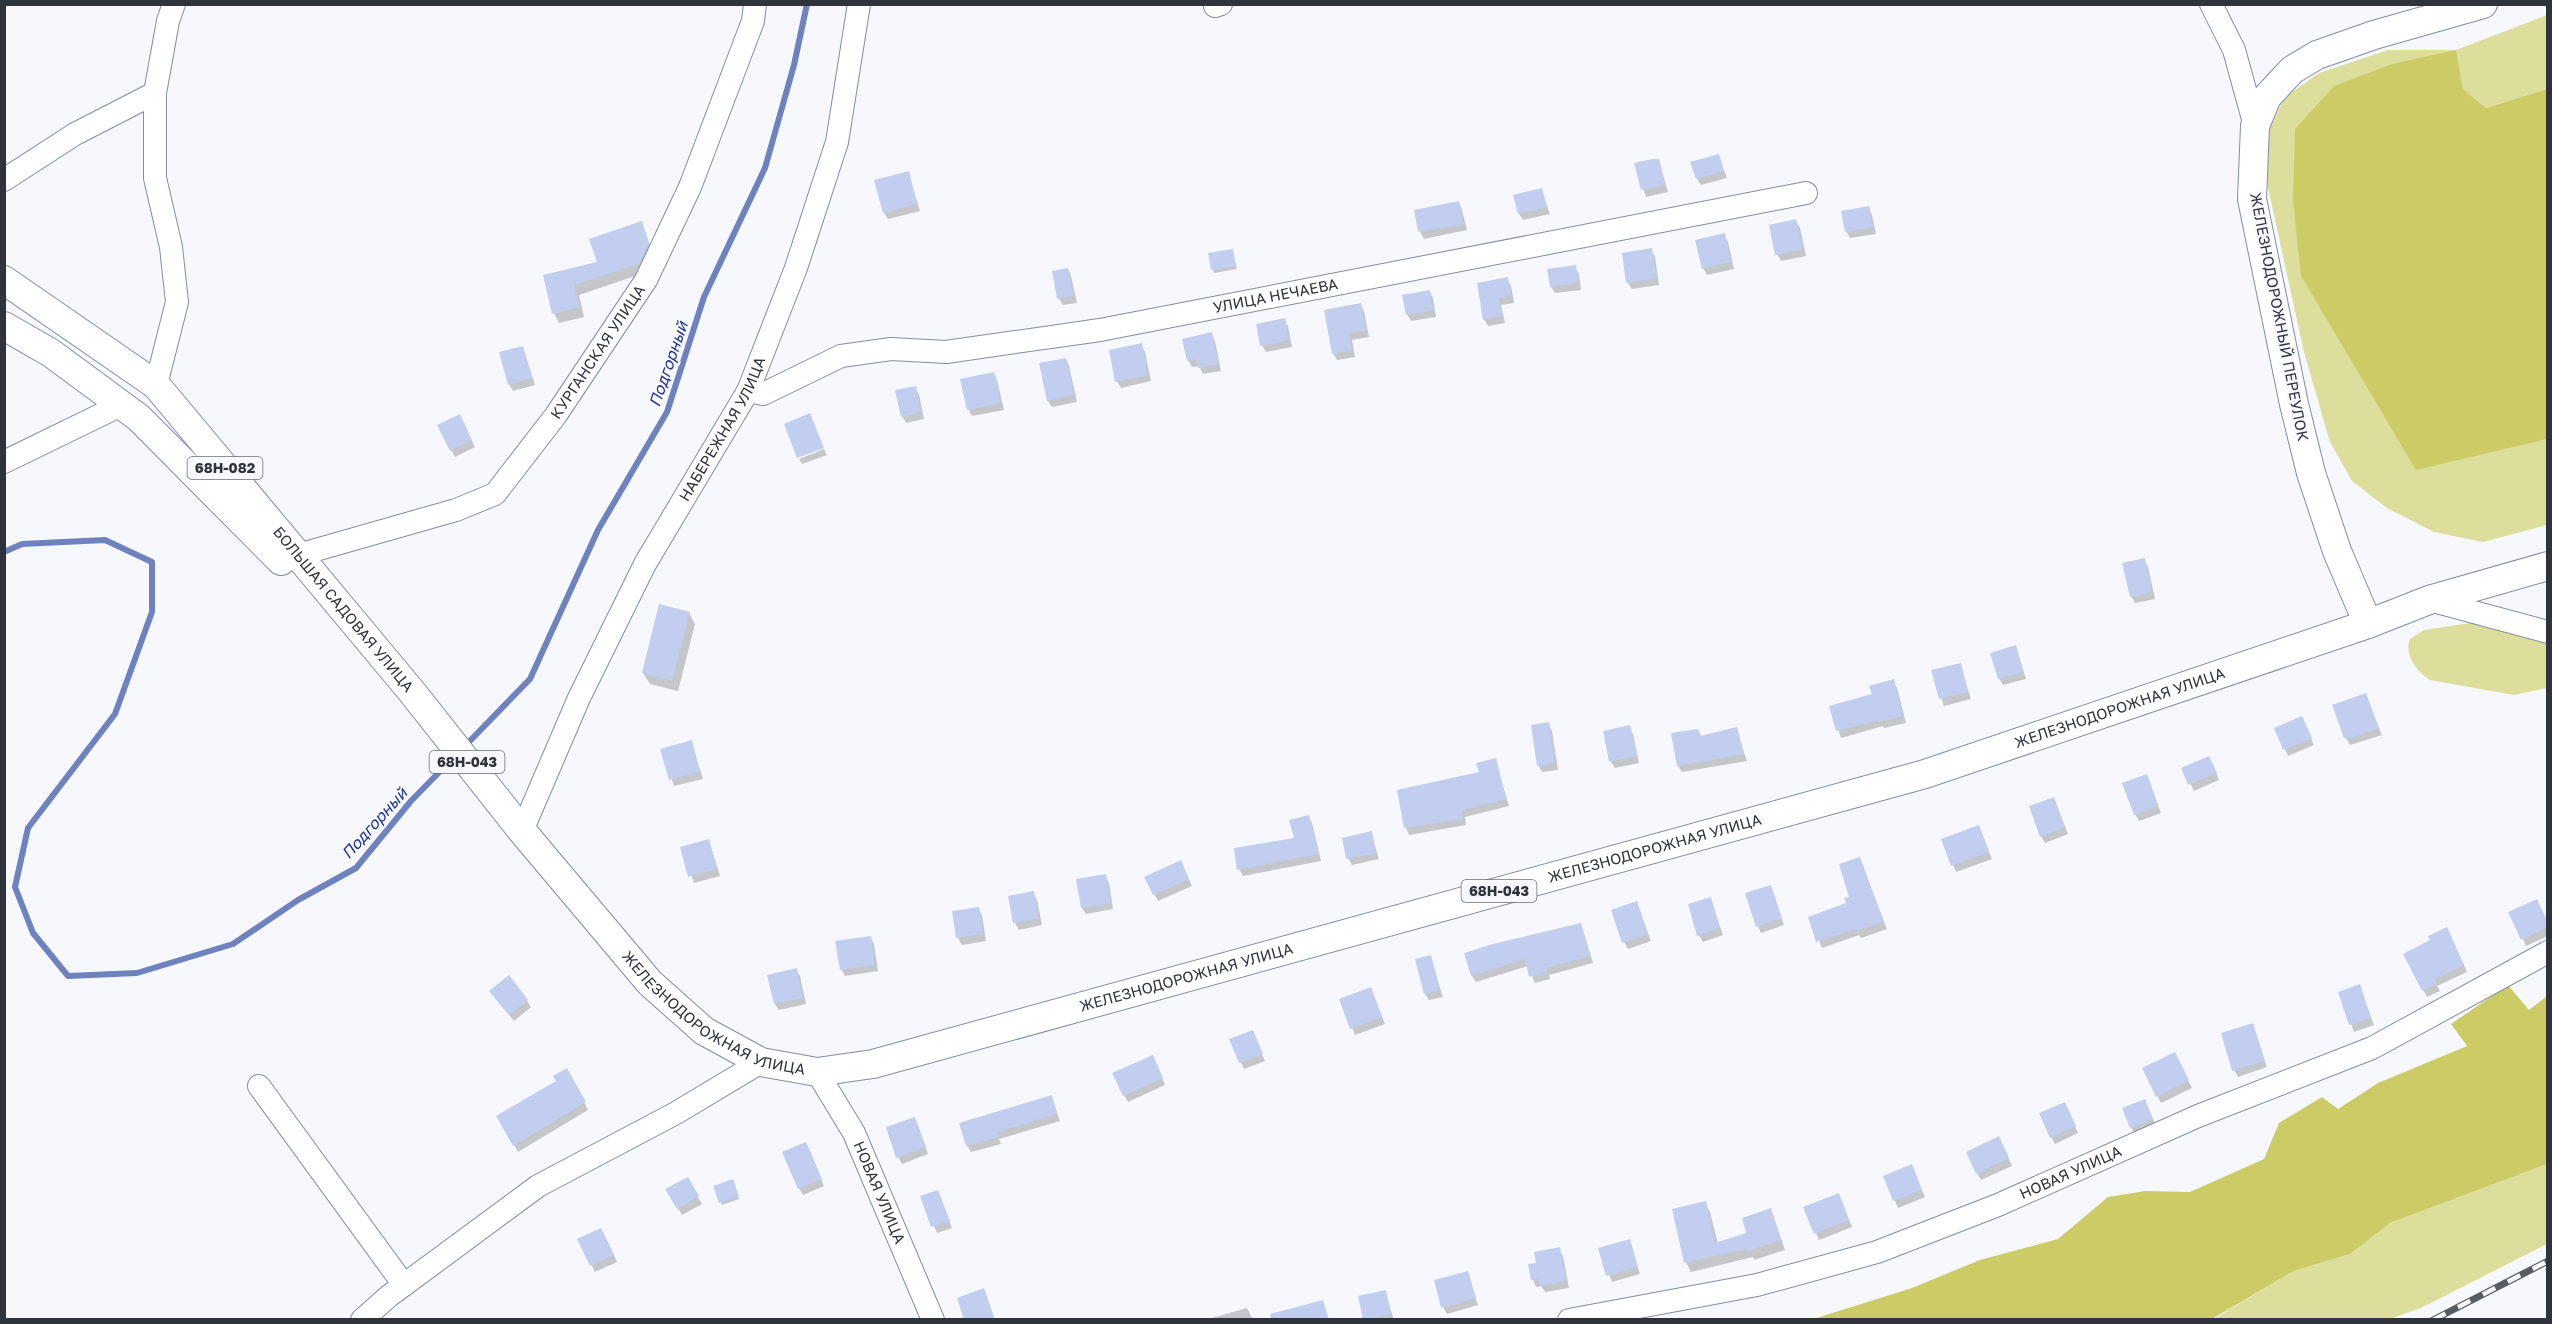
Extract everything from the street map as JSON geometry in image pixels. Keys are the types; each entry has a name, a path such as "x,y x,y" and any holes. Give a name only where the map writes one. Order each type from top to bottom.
{"main road":[{"name":"ЖЕЛЕЗНОДОРОЖНЫЙ ПЕРЕУЛОК","path":"2368,624 2337,551 2311,473 2294,404 2252,199 2254,126 2267,97 2292,70 2317,55 2374,35 2483,4"},
{"name":"БОЛЬШАЯ САДОВАЯ УЛИЦА","path":"4,280 156,385 412,692"},
{"name":"БОЛЬШАЯ САДОВАЯ УЛИЦА","path":"4,326 51,352 139,418 412,692"},
{"name":"ЖЕЛЕЗНОДОРОЖНАЯ УЛИЦА","path":"522,831 650,983 704,1031 761,1062 817,1072 873,1064 1925,774 2368,624 2429,600 2547,566"},
{"name":"68Н-043","path":"412,692 522,831"}],"street":[{"path":"156,385 177,302 171,247 155,178 155,93 168,21 174,4"},
{"name":"КУРГАНСКАЯ УЛИЦА","path":"298,555 456,510 495,494 556,415 646,280 690,187 753,21 755,4"},
{"name":"НАБЕРЕЖНАЯ УЛИЦА","path":"522,831 579,698 645,564 748,391 796,268 837,142 859,4"},
{"path":"2211,4 2234,50 2254,126"},
{"path":"4,180 75,134 155,93"},
{"name":"УЛИЦА НЕЧАЕВА","path":"748,391 763,394 841,356 891,350 946,352 1100,330 1806,193"},
{"path":"4,462 121,405"},
{"path":"2429,600 2547,632"},
{"name":"НОВАЯ УЛИЦА","path":"1569,1320 1757,1285 1877,1252 1998,1205 2198,1116 2372,1048 2547,952"},
{"path":"362,1320 404,1285 538,1186 676,1113 761,1062"},
{"name":"НОВАЯ УЛИЦА","path":"817,1072 854,1133 933,1320"},
{"path":"259,1086 404,1285"}],"green space":[{"path":"2547,15 2547,89 2486,108 2463,89 2456,51 2301,276 2362,377 2500,449 2547,439 2547,525 2483,542 2434,532 2387,508 2352,481 2330,442 2304,352 2265,174 2268,133 2284,98 2319,73 2388,50 2456,50"},
{"path":"2471,623 2547,641 2547,688 2514,695 2430,680 2412,662 2409,651 2410,639 2424,630"},
{"path":"2547,1164 2547,1244 2421,1308 2390,1319 2212,1320 2294,1271 2350,1254 2390,1223"}],"shaded area":[{"path":"2456,50 2463,89 2486,108 2547,89 2547,439 2416,470 2301,276 2293,200 2295,129 2334,86 2392,64"},
{"path":"2508,985 2529,1010 2547,996 2547,1164 2390,1223 2350,1254 2294,1271 2212,1319 1810,1320 1912,1288 1980,1260 2058,1239 2108,1197 2145,1191 2190,1192 2264,1159 2279,1123 2322,1097 2338,1109 2378,1083 2467,1046 2451,1024"}],"building":[{"path":"1719,154 1724,171 1696,179 1690,162"},
{"path":"1659,159 1665,185 1641,190 1634,163"},
{"path":"909,171 917,204 883,213 874,180"},
{"path":"1542,188 1547,207 1518,214 1513,195"},
{"path":"1459,201 1464,224 1418,232 1414,210"},
{"path":"1869,206 1873,227 1845,232 1841,211"},
{"path":"1796,219 1803,249 1775,255 1769,225"},
{"path":"642,221 649,243 639,264 574,285 580,307 552,314 543,275 597,262 589,239"},
{"path":"1725,233 1731,262 1702,269 1695,240"},
{"path":"1652,248 1657,278 1626,283 1622,253"},
{"path":"1233,249 1236,266 1211,270 1208,253"},
{"path":"1576,265 1578,283 1550,287 1547,269"},
{"path":"1068,268 1074,296 1057,299 1052,271"},
{"path":"1508,277 1511,296 1499,298 1502,316 1483,320 1477,283"},
{"path":"1430,290 1433,310 1406,315 1402,295"},
{"path":"1361,303 1366,330 1349,333 1352,350 1332,354 1324,310"},
{"path":"1285,318 1289,340 1260,346 1256,324"},
{"path":"1212,332 1219,364 1198,368 1196,359 1187,361 1182,339"},
{"path":"1142,343 1148,375 1115,382 1109,350"},
{"path":"523,346 532,378 508,385 499,352"},
{"path":"1066,358 1074,395 1047,401 1039,363"},
{"path":"994,372 1001,403 967,410 960,379"},
{"path":"916,386 921,412 901,417 895,390"},
{"path":"810,413 824,448 797,458 784,424"},
{"path":"460,414 472,440 450,451 437,425"},
{"path":"2145,558 2152,592 2130,597 2122,563"},
{"path":"659,604 690,612 672,681 642,673"},
{"path":"2016,645 2023,672 1998,679 1990,653"},
{"path":"1961,663 1968,692 1939,699 1931,670"},
{"path":"1894,679 1903,716 1836,731 1829,706 1872,694 1869,686"},
{"path":"2366,693 2379,728 2351,738 2344,738 2332,705"},
{"path":"2302,716 2312,738 2283,750 2274,728"},
{"path":"1549,722 1555,763 1537,766 1531,725"},
{"path":"1630,725 1637,756 1609,762 1603,731"},
{"path":"1737,727 1744,754 1677,766 1671,733 1698,729 1700,736"},
{"path":"692,740 700,772 669,780 660,749"},
{"path":"2209,756 2217,773 2188,785 2181,768"},
{"path":"1496,758 1506,799 1462,810 1463,819 1404,828 1397,790 1479,772 1476,763"},
{"path":"2147,774 2158,806 2134,815 2122,783"},
{"path":"2054,797 2065,827 2040,837 2029,806"},
{"path":"1309,815 1319,854 1237,870 1234,848 1294,838 1289,820"},
{"path":"1979,825 1989,852 1951,866 1941,839"},
{"path":"1372,831 1376,853 1346,859 1342,838"},
{"path":"709,839 717,869 688,877 680,847"},
{"path":"1860,857 1884,922 1816,942 1808,917 1846,903 1844,898 1849,897 1839,864"},
{"path":"1181,860 1189,879 1153,895 1144,877"},
{"path":"1106,874 1111,903 1081,908 1076,879"},
{"path":"1771,885 1782,918 1756,927 1745,893"},
{"path":"1034,891 1039,919 1013,923 1008,896"},
{"path":"1711,897 1720,928 1697,936 1688,904"},
{"path":"2537,899 2547,927 2521,940 2508,912"},
{"path":"1637,901 1648,934 1622,943 1611,910"},
{"path":"979,907 983,934 956,938 952,911"},
{"path":"1581,923 1590,956 1546,968 1547,972 1529,977 1525,959 1471,976 1464,953"},
{"path":"2447,927 2464,965 2435,979 2437,983 2422,991 2403,954 2430,940 2428,936"},
{"path":"871,936 875,965 840,970 835,941"},
{"path":"1431,955 1440,990 1424,994 1415,959"},
{"path":"797,968 803,998 774,1004 767,975"},
{"path":"509,975 528,1000 509,1015 489,991"},
{"path":"2360,984 2371,1018 2349,1025 2338,992"},
{"path":"1371,987 1382,1017 1350,1029 1339,999"},
{"path":"2253,1023 2265,1061 2232,1071 2221,1033"},
{"path":"1253,1030 1263,1054 1239,1063 1229,1039"},
{"path":"2175,1052 2189,1080 2156,1097 2142,1068"},
{"path":"1153,1055 1163,1078 1123,1096 1112,1073"},
{"path":"567,1068 586,1102 513,1146 496,1116 556,1081 553,1076"},
{"path":"1052,1095 1057,1114 997,1132 998,1137 966,1146 959,1123"},
{"path":"2145,1099 2153,1119 2130,1128 2122,1108"},
{"path":"2065,1102 2076,1126 2050,1138 2039,1113"},
{"path":"915,1117 926,1147 896,1158 886,1127"},
{"path":"1999,1136 2009,1158 1976,1174 1966,1152"},
{"path":"806,1142 822,1179 798,1189 782,1152"},
{"path":"1912,1164 1922,1190 1893,1201 1883,1176"},
{"path":"688,1177 699,1196 677,1209 665,1189"},
{"path":"733,1179 739,1196 719,1203 713,1186"},
{"path":"938,1190 950,1221 931,1227 920,1196"},
{"path":"1839,1193 1849,1220 1814,1234 1803,1207"},
{"path":"1706,1201 1715,1243 1746,1233 1742,1218 1771,1208 1781,1240 1748,1251 1747,1249 1684,1263 1672,1209"},
{"path":"601,1228 614,1255 590,1266 577,1239"},
{"path":"1630,1239 1638,1267 1606,1276 1598,1248"},
{"path":"1560,1247 1566,1281 1540,1286 1538,1279 1531,1280 1528,1264 1536,1263 1534,1252"},
{"path":"1468,1271 1476,1298 1441,1308 1434,1280"},
{"path":"984,1288 995,1320 964,1320 957,1298"},
{"path":"1386,1290 1391,1314 1363,1320 1358,1296"},
{"path":"1323,1300 1329,1320 1271,1320 1270,1314"}],"waterway":[{"name":"Подгорный","path":"464,747 530,679 598,530 667,412 704,297 765,168 794,65 807,4"},
{"name":"Подгорный","path":"4,552 22,544 105,540 152,562 152,612 115,714 28,828 15,887 33,933 68,976 137,973 233,944 298,900 356,868 411,801 455,756"}],"railway":[{"path":"2433,1320 2548,1261"}]}
